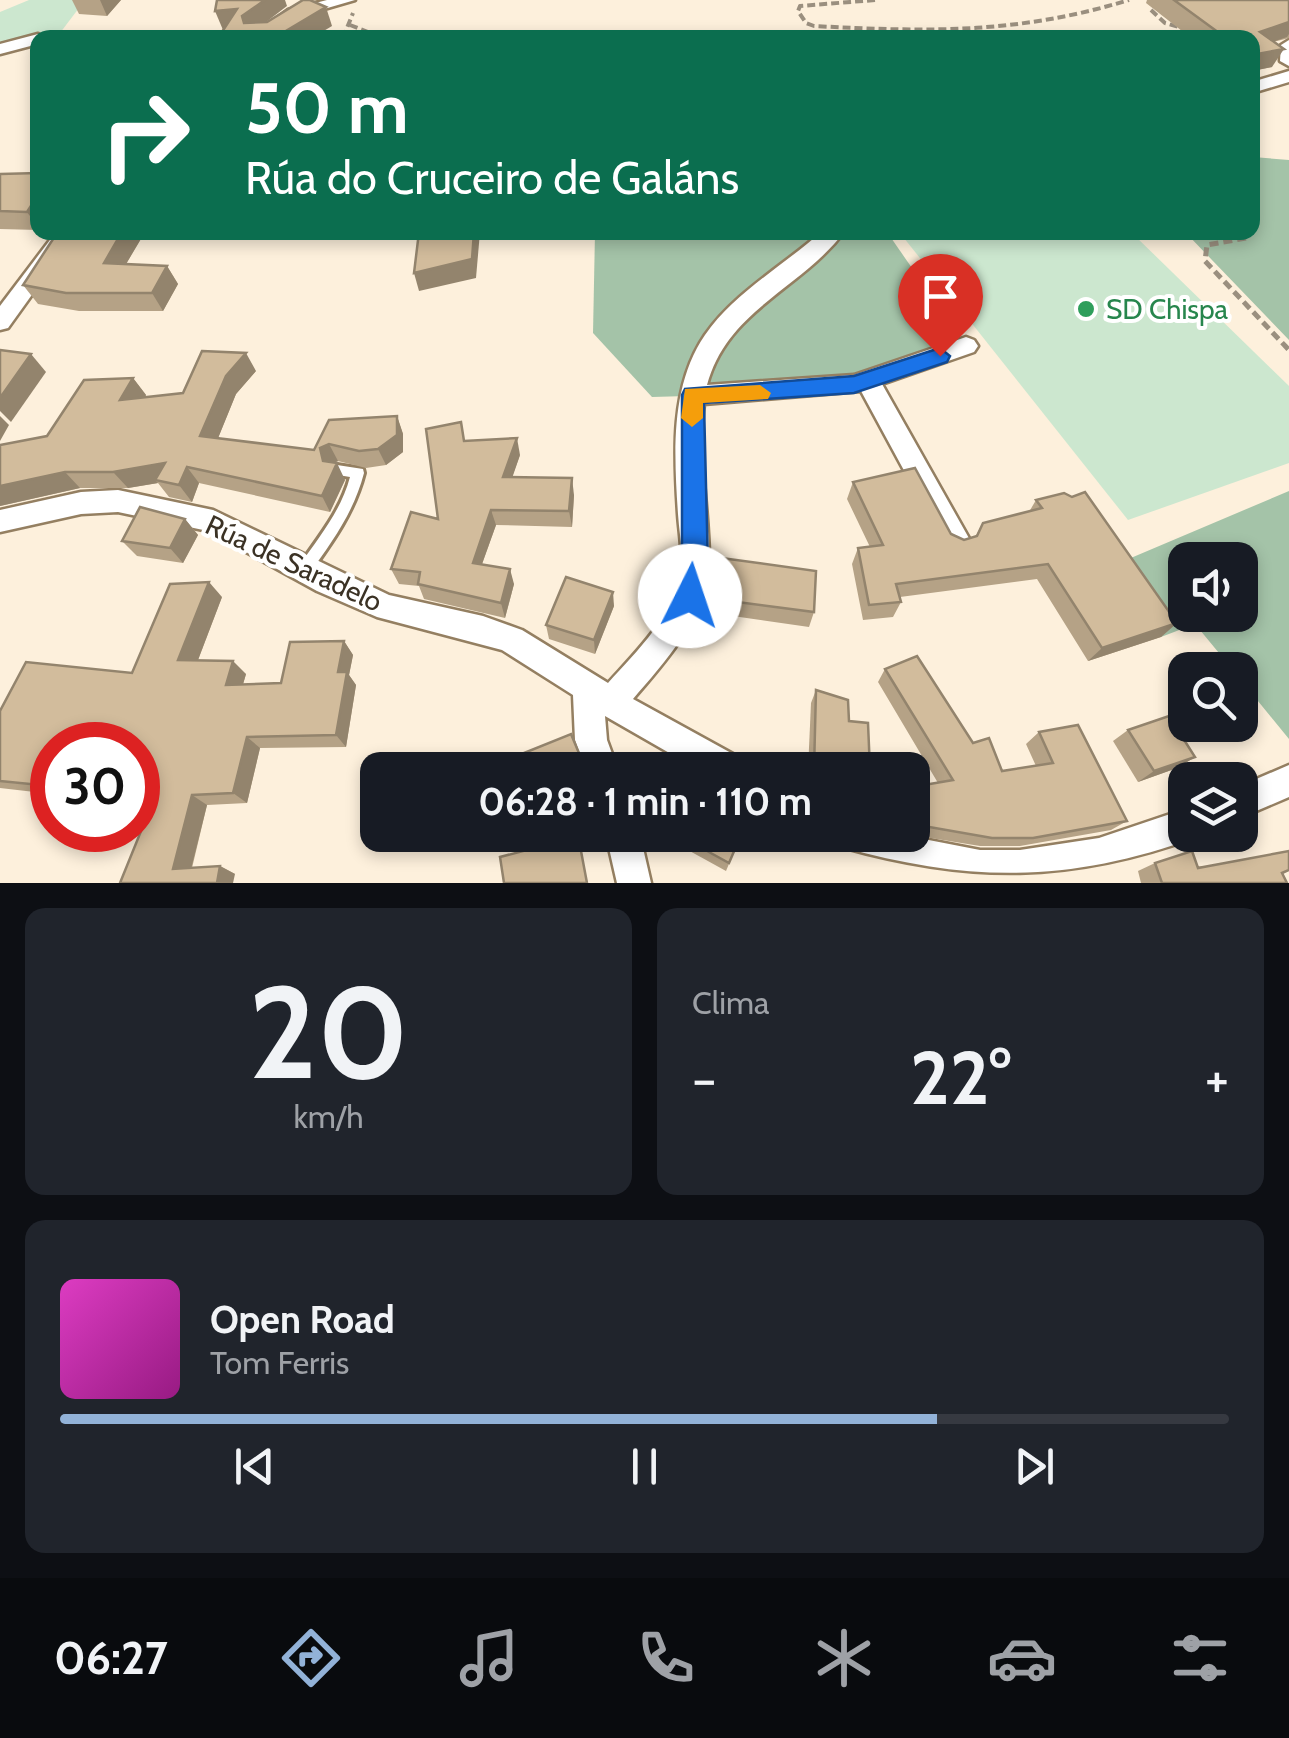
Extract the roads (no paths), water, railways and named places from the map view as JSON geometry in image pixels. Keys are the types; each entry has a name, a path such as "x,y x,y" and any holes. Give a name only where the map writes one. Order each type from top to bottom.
{"street":[{"path":"270,30 294,13 347,0"},
{"path":"0,48 30,40"},
{"path":"1289,46 1289,61"},
{"path":"1260,85 1289,76"},
{"path":"0,322 61,240"},
{"path":"595,752 591,740 600,693 652,656 690,596 695,568 692,395 712,342 825,240"},
{"path":"692,395 756,394 868,381 966,346"},
{"path":"868,381 956,540"},
{"name":"Rúa de Saradelo","path":"0,522 81,503 118,501 213,521 304,570 387,608 483,629 512,640 697,752"},
{"path":"1258,794 1289,781"},
{"path":"892,852 919,864 968,876 1015,877 1072,866 1168,831"},
{"path":"626,852 634,883"}],"lane":[{"path":"304,570 342,518 355,484 358,473 337,470"}],"place":[{"name":"SD Chispa","path":"1086,309"}]}
